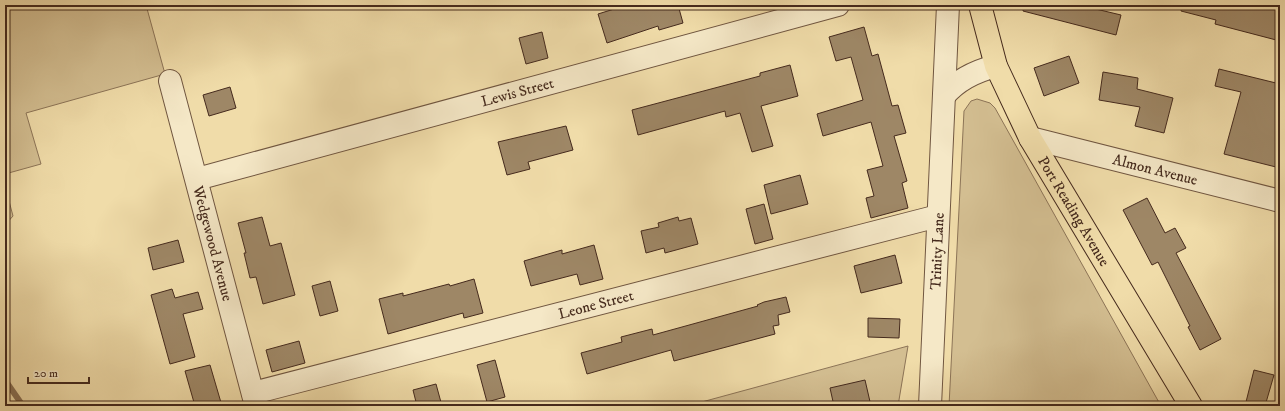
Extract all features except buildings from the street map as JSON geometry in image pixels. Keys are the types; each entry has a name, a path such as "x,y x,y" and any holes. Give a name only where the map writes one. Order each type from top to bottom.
{"main road":[{"name":"Port Reading Avenue","path":"980,5 996,66 1030,138 1191,406"}],"street":[{"name":"Lewis Street","path":"197,179 838,5"},
{"name":"Trinity Lane","path":"930,406 948,5"},
{"path":"944,96 960,81 974,73 996,66"},
{"name":"Wedgewood Avenue","path":"170,81 254,399"},
{"name":"Almon Avenue","path":"1030,138 1280,201"},
{"name":"Leone Street","path":"254,399 938,216"}],"shaded area":[{"path":"5,5 146,5 165,74 26,113 41,164 5,174"},
{"path":"977,99 990,103 995,108 1161,406 949,406 964,111 971,101"},
{"path":"5,186 13,216 5,225"},
{"path":"908,346 898,406 687,406"}],"waterway":[{"path":"5,380 23,406"}]}
